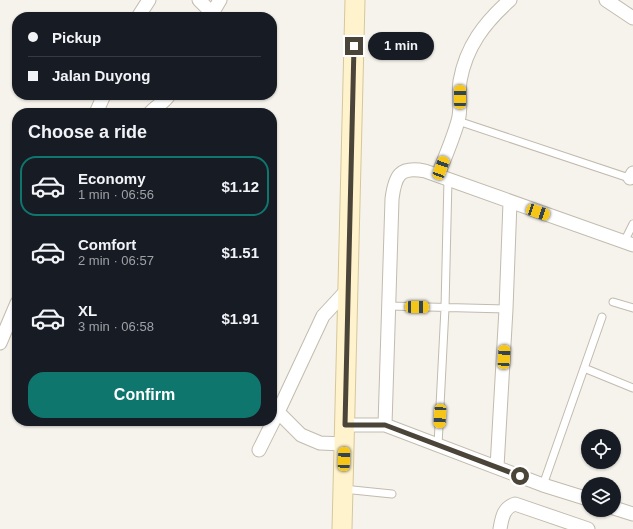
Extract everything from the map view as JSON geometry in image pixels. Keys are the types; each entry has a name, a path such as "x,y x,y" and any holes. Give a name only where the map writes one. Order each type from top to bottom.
{"main road":[{"path":"342,529 355,0"}],"street":[{"path":"142,12 150,0"},
{"path":"199,0 209,12"},
{"path":"213,12 220,0"},
{"path":"443,177 460,111 460,83 467,55 479,33 510,0"},
{"path":"606,0 633,18"},
{"path":"154,108 166,100"},
{"path":"385,425 392,199 396,178 403,170 414,169 443,177 628,243"},
{"path":"497,467 506,309 510,202"},
{"path":"344,444 320,443 301,436 278,412 323,316 348,289"},
{"path":"0,343 12,315"},
{"path":"345,425 385,425 543,485 581,497"},
{"path":"259,450 271,426"},
{"path":"500,529 503,514 506,509 515,504 588,529"},
{"path":"621,510 633,514"}],"lane":[{"path":"458,121 632,177"},
{"path":"438,445 445,308 443,177"},
{"path":"628,243 633,224"},
{"path":"613,302 633,308"},
{"path":"389,306 506,309"},
{"path":"543,485 602,317"},
{"path":"584,368 633,388"},
{"path":"343,489 392,494"}],"route":[{"path":"354,46 345,425 385,425 520,476"}]}
